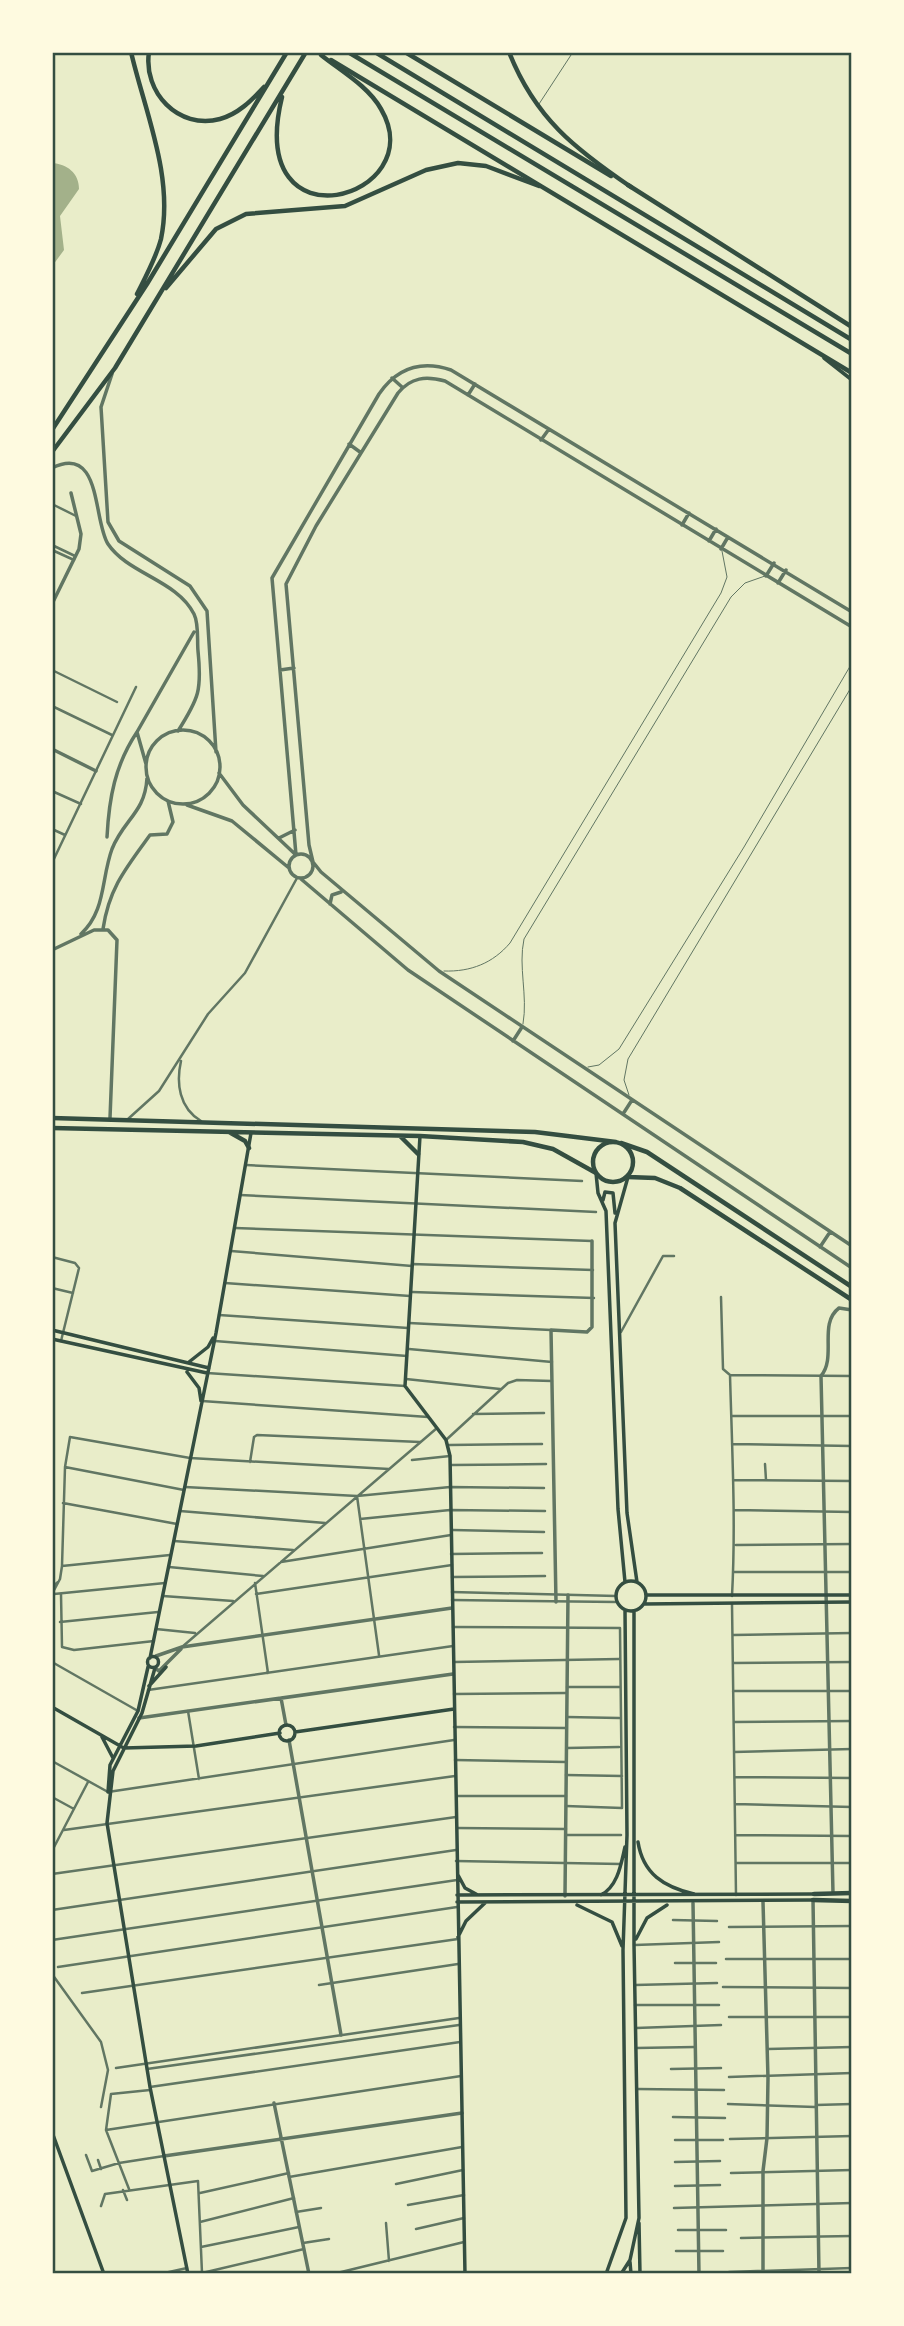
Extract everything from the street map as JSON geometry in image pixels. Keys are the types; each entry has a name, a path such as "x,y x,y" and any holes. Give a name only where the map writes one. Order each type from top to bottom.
{"main road":[{"path":"131,52 158,159 164,197 161,234 155,257 132,304"},
{"path":"149,52 152,89 173,110 189,118 216,120 228,116 249,102 269,82"},
{"path":"348,52 852,354"},
{"path":"375,52 852,340"},
{"path":"405,52 631,187 852,327"},
{"path":"509,52 538,106 573,147 631,187"},
{"path":"52,430 286,54"},
{"path":"283,91 274,138 280,164 287,176 307,191 321,195 348,193 367,184 383,165 387,154 390,131 387,120 369,93 320,54"},
{"path":"320,54 852,373"},
{"path":"52,452 115,368 304,55"},
{"path":"160,294 216,229 246,214 345,206 425,170 447,164 486,166 539,186"},
{"path":"814,350 852,380"},
{"path":"52,1118 421,1128 579,1135 619,1143 648,1152 852,1287"},
{"path":"59,1128 54,1123 63,1118"},
{"path":"188,2273 150,2088 118,1900 107,1823 108,1773 139,1718 146,1689 148,1667 216,1333 252,1122"},
{"path":"52,1128 399,1135 538,1144 562,1153 611,1182 628,1177 649,1177 680,1188 852,1300"},
{"path":"421,1128 405,1386 446,1440 450,1456 465,2273"},
{"path":"225,1130 246,1141 249,1148"},
{"path":"399,1135 418,1154"},
{"path":"606,1211 598,1193 594,1154 603,1144 619,1143 634,1158 615,1223"},
{"path":"625,1582 618,1497 606,1211 603,1196 607,1191 614,1196 627,1513 637,1582 646,1595 644,1604"},
{"path":"52,1330 209,1367"},
{"path":"188,1363 208,1347 216,1333"},
{"path":"52,1339 208,1373"},
{"path":"109,1352 111,1345"},
{"path":"185,1370 199,1388 202,1402"},
{"path":"637,1582 625,1582 619,1586 617,1602 625,1610 634,1611 644,1604 852,1602"},
{"path":"646,1595 852,1595"},
{"path":"606,2273 626,2218 623,1950 627,1835 625,1610"},
{"path":"634,1611 634,1945 640,2273"},
{"path":"108,1793 122,1747 155,1668 153,1643"},
{"path":"150,1658 156,1656"},
{"path":"148,1667 155,1668"},
{"path":"146,1689 166,1667"},
{"path":"52,1707 122,1747 194,1746 279,1733 286,1725 291,1725 295,1732"},
{"path":"279,1733 284,1740 289,1741 295,1732 454,1709"},
{"path":"101,1735 113,1760"},
{"path":"636,1833 643,1860 652,1876 673,1888 700,1896"},
{"path":"588,1896 609,1890 621,1864 627,1835"},
{"path":"457,1874 465,1888 485,1896"},
{"path":"457,1904 763,1902 852,1893"},
{"path":"457,1895 736,1895 852,1901"},
{"path":"458,1939 466,1921 486,1902"},
{"path":"571,1903 590,1909 612,1922 623,1950"},
{"path":"634,1945 652,1912 680,1903"},
{"path":"52,2132 104,2273"},
{"path":"631,2273 630,2260 639,2218"},
{"path":"621,2273 630,2260"}],"street":[{"path":"289,868 296,855 295,830 272,578 349,444 392,378 408,368 434,366 451,370 786,570 850,611 843,621"},
{"path":"115,368 101,407 108,522 119,541 190,586 208,611 219,773 243,805 296,855 308,856 344,892 439,971 852,1246"},
{"path":"392,378 402,387"},
{"path":"128,1119 159,1091 208,1014 245,973 299,878 312,874 286,584 316,526 402,387 416,379 435,378 468,395 852,627"},
{"path":"468,395 475,384"},
{"path":"541,440 549,429"},
{"path":"349,444 360,452"},
{"path":"52,468 68,464 87,472 93,481 99,525 109,546 118,556 181,598 193,613 201,684 194,706 178,731 158,740 146,765"},
{"path":"52,604 74,558 80,534 71,493"},
{"path":"52,504 76,516"},
{"path":"682,525 689,513"},
{"path":"305,519 316,526"},
{"path":"709,541 716,529"},
{"path":"721,549 728,537"},
{"path":"52,545 74,558"},
{"path":"52,550 74,558"},
{"path":"766,576 774,563"},
{"path":"778,583 786,570"},
{"path":"52,590 58,592"},
{"path":"107,837 114,776 123,753 194,632"},
{"path":"280,670 294,668"},
{"path":"52,670 117,702"},
{"path":"52,863 136,687"},
{"path":"52,706 113,735"},
{"path":"178,731 204,737 216,752"},
{"path":"76,938 93,920 112,849 125,824 144,802 146,765 137,732"},
{"path":"52,749 96,771"},
{"path":"182,804 206,796 219,773"},
{"path":"147,776 155,792 168,801 208,810 232,821 408,970 852,1268"},
{"path":"52,790 81,804"},
{"path":"103,929 104,911 114,885 150,835 167,834 173,822 168,801"},
{"path":"52,829 66,835"},
{"path":"278,838 295,830"},
{"path":"104,884 114,885"},
{"path":"330,904 334,893 344,892"},
{"path":"52,950 94,930 103,929 114,934 117,940 110,1118"},
{"path":"513,1041 523,1027"},
{"path":"182,1058 178,1077 179,1090 189,1111 201,1121"},
{"path":"623,1114 632,1100"},
{"path":"246,1165 582,1181"},
{"path":"240,1195 596,1212"},
{"path":"219,1315 409,1325 590,1330 594,1298 592,1241 234,1228"},
{"path":"820,1247 830,1232"},
{"path":"230,1251 412,1265 593,1270"},
{"path":"621,1332 663,1256 674,1256"},
{"path":"52,1257 78,1265 65,1333 61,1341"},
{"path":"225,1283 411,1294 594,1298"},
{"path":"52,1288 73,1293"},
{"path":"721,1297 723,1369 730,1375 852,1376"},
{"path":"833,1893 821,1376 827,1363 831,1318 839,1308 852,1310"},
{"path":"551,1330 556,1602"},
{"path":"214,1341 407,1356"},
{"path":"407,1349 552,1362"},
{"path":"208,1373 405,1386"},
{"path":"730,1375 734,1510 732,1596"},
{"path":"406,1379 500,1389"},
{"path":"446,1440 500,1389 517,1380 552,1381"},
{"path":"202,1402 428,1417"},
{"path":"473,1414 544,1413"},
{"path":"731,1416 852,1416"},
{"path":"155,1668 159,1671 166,1667 195,1634 437,1428"},
{"path":"250,1462 254,1437 257,1435 420,1442"},
{"path":"165,1583 52,1594 60,1579 62,1566 65,1467 70,1437 190,1458 389,1469"},
{"path":"449,1445 542,1444"},
{"path":"732,1444 852,1446"},
{"path":"412,1460 450,1456"},
{"path":"450,1465 546,1464"},
{"path":"765,1464 766,1480"},
{"path":"65,1467 184,1489 357,1496 450,1487 544,1488"},
{"path":"733,1480 852,1481"},
{"path":"357,1496 379,1657"},
{"path":"63,1503 177,1524"},
{"path":"360,1519 450,1510 545,1511"},
{"path":"734,1510 852,1512"},
{"path":"180,1511 325,1523"},
{"path":"279,1562 451,1532 544,1532"},
{"path":"174,1541 293,1550"},
{"path":"734,1545 852,1544"},
{"path":"452,1554 542,1553"},
{"path":"62,1566 171,1554"},
{"path":"256,1594 452,1565"},
{"path":"169,1567 263,1576"},
{"path":"733,1572 852,1572"},
{"path":"452,1577 545,1576"},
{"path":"52,1587 60,1579"},
{"path":"255,1583 268,1673"},
{"path":"452,1592 616,1596"},
{"path":"61,1594 60,1645 74,1650 153,1643"},
{"path":"565,1896 568,1595"},
{"path":"163,1596 233,1601"},
{"path":"452,1600 617,1602"},
{"path":"732,1602 736,1895"},
{"path":"156,1656 182,1647 452,1608"},
{"path":"60,1622 159,1612"},
{"path":"453,1627 620,1628 622,1808 566,1807"},
{"path":"156,1629 195,1634"},
{"path":"733,1635 852,1633"},
{"path":"146,1689 453,1646"},
{"path":"453,1662 619,1659"},
{"path":"52,1662 138,1711"},
{"path":"733,1663 852,1662"},
{"path":"139,1718 453,1674"},
{"path":"567,1687 620,1687"},
{"path":"733,1691 852,1691"},
{"path":"454,1694 567,1693"},
{"path":"281,1698 286,1725"},
{"path":"188,1711 199,1779"},
{"path":"567,1717 621,1718"},
{"path":"734,1723 852,1721"},
{"path":"454,1727 567,1728"},
{"path":"52,1760 108,1793 454,1740"},
{"path":"289,1741 341,2035"},
{"path":"567,1748 621,1747"},
{"path":"734,1752 852,1749"},
{"path":"455,1760 566,1762"},
{"path":"64,1829 455,1776"},
{"path":"566,1776 622,1776"},
{"path":"734,1777 852,1778"},
{"path":"52,1851 88,1782"},
{"path":"455,1796 566,1796"},
{"path":"52,1797 74,1809"},
{"path":"735,1804 852,1807"},
{"path":"52,1874 456,1816"},
{"path":"456,1828 566,1829"},
{"path":"566,1835 621,1835"},
{"path":"735,1835 852,1836"},
{"path":"52,1837 59,1840"},
{"path":"52,1910 456,1850"},
{"path":"456,1861 621,1864"},
{"path":"736,1863 852,1863"},
{"path":"52,1940 457,1880"},
{"path":"814,1897 819,2272"},
{"path":"763,1902 768,2049 767,2138 763,2171 764,2272"},
{"path":"692,1903 699,2273"},
{"path":"58,1967 322,1928 457,1904"},
{"path":"673,1920 717,1921"},
{"path":"729,1927 852,1926"},
{"path":"82,1993 458,1939"},
{"path":"634,1945 719,1942"},
{"path":"726,1959 852,1959"},
{"path":"675,1963 716,1963"},
{"path":"319,1985 458,1964"},
{"path":"52,1974 101,2042 108,2070 101,2107"},
{"path":"635,1985 717,1983"},
{"path":"723,1987 852,1988"},
{"path":"635,2005 719,2005"},
{"path":"729,2017 852,2017"},
{"path":"116,2068 459,2018"},
{"path":"147,2069 459,2025"},
{"path":"636,2028 721,2025"},
{"path":"129,2189 106,2130 111,2094 460,2042"},
{"path":"636,2048 695,2047"},
{"path":"768,2049 852,2047"},
{"path":"671,2069 721,2068"},
{"path":"729,2077 768,2078 852,2073"},
{"path":"106,2130 461,2076"},
{"path":"637,2089 724,2090"},
{"path":"274,2103 309,2273"},
{"path":"728,2105 768,2107 852,2104"},
{"path":"86,2155 92,2171 119,2163 462,2113"},
{"path":"673,2118 725,2118"},
{"path":"730,2139 852,2136"},
{"path":"675,2140 723,2140"},
{"path":"199,2193 289,2175 463,2147"},
{"path":"98,2160 101,2169"},
{"path":"675,2162 720,2161"},
{"path":"396,2184 463,2170"},
{"path":"732,2173 852,2170"},
{"path":"101,2206 105,2194 198,2181 202,2273 304,2249"},
{"path":"675,2186 720,2185"},
{"path":"123,2190 127,2200"},
{"path":"408,2206 464,2195"},
{"path":"200,2222 293,2198"},
{"path":"674,2208 852,2203"},
{"path":"296,2212 321,2208"},
{"path":"416,2229 464,2218"},
{"path":"386,2223 389,2262"},
{"path":"201,2247 299,2227"},
{"path":"678,2230 726,2230"},
{"path":"741,2238 852,2236"},
{"path":"303,2243 329,2239"},
{"path":"333,2273 389,2262 464,2242"},
{"path":"676,2251 723,2251"},
{"path":"160,2273 187,2268"},
{"path":"729,2272 819,2272 852,2268"}],"lane":[{"path":"538,106 573,52"},
{"path":"439,971 455,972 486,964 510,943 721,593 727,577 721,549"},
{"path":"523,1027 527,1005 521,954 524,939 731,597 745,583 766,576"},
{"path":"583,1068 599,1065 620,1049 852,663"},
{"path":"632,1100 624,1080 628,1059 852,686"}],"shaded area":[{"path":"52,163 71,170 77,178 79,189 60,216 64,250 53,265"}]}
